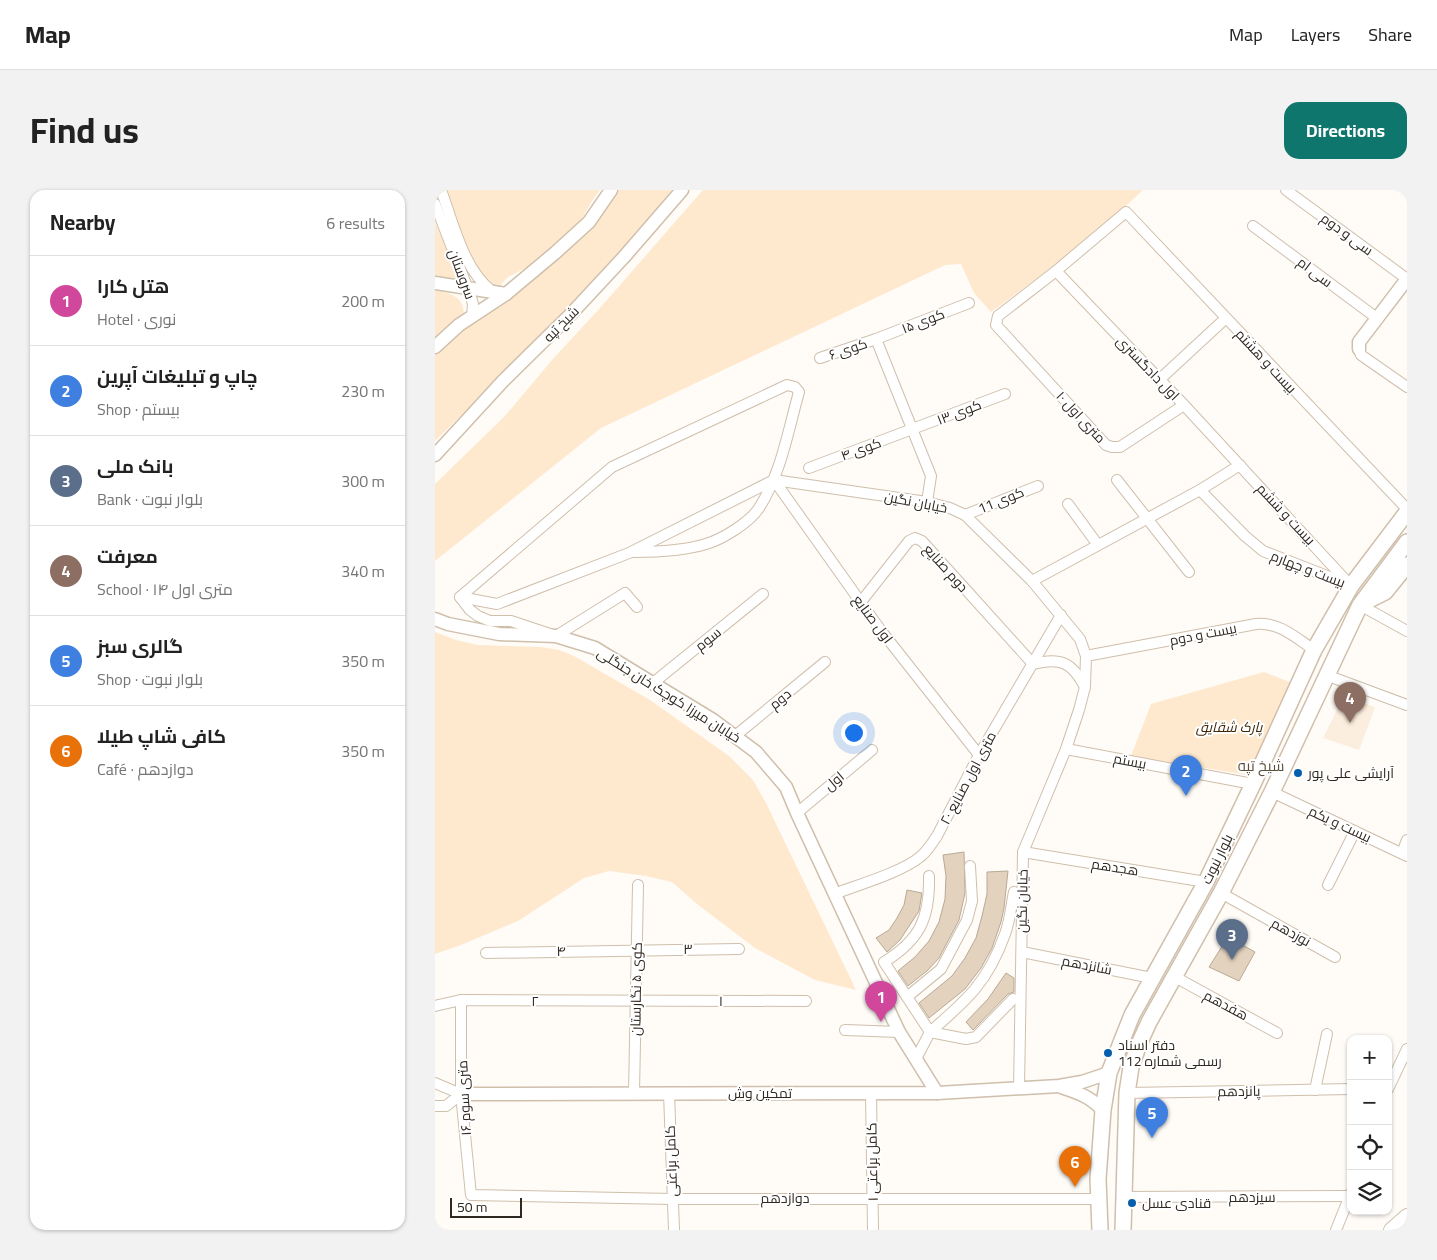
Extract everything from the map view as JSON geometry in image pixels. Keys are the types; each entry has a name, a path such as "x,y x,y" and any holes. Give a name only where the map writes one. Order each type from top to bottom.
{"main road":[{"name":"بلوار نبوت","path":"1100,1228 1098,1179 1103,1110 1109,1073 1132,1015 1206,882 1314,650 1351,586 1407,511"},
{"name":"بلوار نبوت","path":"1123,1229 1127,1093 1131,1066 1139,1044 1221,893 1272,792 1325,675 1360,605 1407,542"},
{"path":"1360,605 1385,592 1407,565"},
{"path":"1098,1179 1112,1185 1118,1184 1124,1175"},
{"path":"1391,1230 1407,1216"},
{"path":"1100,1228 1106,1219 1117,1218 1123,1229"}],"street":[{"name":"سروستان","path":"441,190 466,256 479,280 492,291"},
{"path":"435,347 459,325 506,294 555,253 589,222 611,190"},
{"name":"شیخ تپه","path":"435,454 503,381 571,314 682,190"},
{"name":"سی و دوم","path":"1286,190 1407,279"},
{"name":"سروستان","path":"435,204 473,304 472,317"},
{"name":"بیست و هشتم","path":"1056,271 1126,212 1407,511"},
{"name":"سی ام","path":"1253,226 1377,319"},
{"name":"۱۰ متری اول","path":"1056,271 998,316 997,325 1106,445 1112,448 1120,447 1185,405"},
{"name":"اول دادگستری","path":"1056,271 1240,465"},
{"path":"1407,279 1359,342 1361,355 1407,387"},
{"path":"435,283 506,294"},
{"name":"کوی ۱۵","path":"876,339 969,303"},
{"path":"1159,380 1226,318"},
{"path":"876,339 931,476 927,502"},
{"name":"کوی ۶","path":"820,358 876,339"},
{"path":"460,597 612,467 787,385 795,387 799,392 774,480 758,509 743,523 724,536 707,544 663,551 629,552"},
{"name":"کوی ۱۳","path":"912,430 1005,394"},
{"name":"کوی ۴","path":"809,468 912,430"},
{"path":"1032,581 1200,490 1240,465"},
{"name":"بیست و ششم","path":"1240,465 1351,586"},
{"path":"460,597 497,604 629,552 774,480"},
{"name":"خیابان نگین","path":"774,480 927,502 950,508 965,515 1032,581 1080,639 1086,656 1085,687 1066,749 1023,852 1019,1088"},
{"name":"اول صنایع","path":"774,480 860,603 979,755"},
{"path":"1117,480 1189,572"},
{"name":"کوی 11","path":"965,515 1038,486"},
{"name":"بیست و چهارم","path":"1200,490 1245,536 1263,551 1351,586"},
{"path":"1068,504 1097,545"},
{"name":"دوم صنایع","path":"860,603 909,541 915,538 922,541 1033,664"},
{"path":"460,597 470,610 490,621 511,621 556,636 625,593 637,608"},
{"name":"سوم","path":"653,683 763,594"},
{"path":"1360,605 1407,631"},
{"name":"۲۰ متری اول صنایع","path":"835,894 906,866 920,857 937,836 979,755 1061,616"},
{"name":"خیابان میرزا کوچک خان جنگلی","path":"435,619 448,624 499,634 556,636 595,648 713,720 756,752 786,787 899,1032 937,1093"},
{"name":"بیست و دوم","path":"1086,656 1267,623 1280,628 1314,650"},
{"path":"1033,664 1048,660 1064,663 1078,673 1085,687"},
{"name":"دوم","path":"735,736 825,662"},
{"path":"1325,675 1407,705"},
{"name":"بیستم","path":"1066,749 1253,784"},
{"name":"اول","path":"797,813 872,750"},
{"name":"بیست و یکم","path":"1272,792 1404,854"},
{"path":"1328,885 1355,831"},
{"path":"1404,854 1407,840"},
{"name":"هجدهم","path":"1023,852 1206,882"},
{"path":"907,997 941,969 967,920 972,901 970,866"},
{"path":"929,876 930,898 916,936 899,952 884,962 930,1032 966,1039 976,1037 1013,999"},
{"name":"کوی ۵ نگارستان","path":"635,1093 638,886"},
{"path":"916,1059 930,1032 981,984 993,963 1005,933 1013,892"},
{"name":"نوزدهم","path":"1221,893 1335,957"},
{"name":"۳","path":"637,950 739,949"},
{"name":"۴","path":"486,953 637,950"},
{"name":"شانزدهم","path":"1022,952 1152,978"},
{"name":"هفدهم","path":"1175,978 1277,1033"},
{"name":"۲","path":"435,1006 461,1000 636,1001"},
{"name":"۱۶ متری سوم","path":"461,1000 461,1094 471,1195"},
{"name":"۱","path":"636,1001 806,1001"},
{"path":"845,1030 899,1032"},
{"path":"1315,1090 1327,1034"},
{"path":"1392,1080 1407,1049"},
{"path":"1059,1086 1082,1082 1109,1073"},
{"path":"435,1083 461,1094 446,1106 435,1106"},
{"path":"1059,1086 1084,1094 1103,1110"},
{"name":"تمکین وش","path":"461,1094 937,1093 1059,1086"},
{"name":"پانزدهم","path":"1127,1093 1347,1089"},
{"name":"کامل براعتی","path":"669,1093 674,1230"},
{"name":"کامل براعتی ۱","path":"871,1093 873,1230"},
{"name":"سیزدهم","path":"1124,1197 1347,1194"},
{"name":"دوازدهم","path":"471,1195 673,1199 1099,1199"},
{"path":"1335,1230 1347,1201"}],"shaded area":[{"path":"1344,696 1375,707 1359,750 1323,738"}],"green space":[{"path":"442,190 600,190 577,227 528,267 508,277 494,292 484,289"},
{"path":"619,190 672,190 611,262 543,335 435,441 435,353 575,244 591,227"},
{"path":"703,190 1143,190 1050,269 991,312 974,293 961,264 945,265 601,428 435,561 435,484 505,416 552,360"},
{"path":"435,222 461,282 435,277"},
{"path":"435,290 451,294 459,300 462,304 464,315 435,342"},
{"path":"435,632 456,640 478,645 541,647 559,650 574,656 650,700 729,756 753,780 765,801 856,990 815,980 755,948 697,904 672,882 609,871 584,878 518,921 435,954"},
{"name":"پارک شقایق","path":"1264,672 1297,685 1254,776 1131,756 1151,704"}],"building":[{"path":"964,852 965,893 959,920 939,958 928,970 908,986 898,971 915,957 929,941 939,922 945,899 946,876 943,855"},
{"path":"1008,871 1004,908 992,948 981,968 965,989 929,1018 919,1003 952,976 976,938 987,894 987,872"},
{"path":"907,890 922,893 919,911 900,940 887,952 876,938 889,930 897,918 904,905"},
{"path":"1228,937 1255,952 1239,981 1209,967"},
{"path":"1006,973 1014,978 1014,992 1008,994 973,1030 966,1022 988,999"}],"place":[{"name":"معرفت","path":"1350,723"},
{"name":"آرایشی علی پور","path":"1298,773"},
{"name":"چاپ و تبلیغات آپرین","path":"1186,796"},
{"name":"بانک ملی","path":"1232,960"},
{"name":"هتل کارا","path":"881,1022"},
{"name":"دفتر اسناد رسمی شماره 112","path":"1108,1053"},
{"name":"گالری سبز","path":"1152,1138"},
{"name":"کافی شاپ طیلا","path":"1075,1187"},
{"name":"قنادی عسل","path":"1132,1203"}],"district":[{"name":"شیخ تپه","path":"1261,765"}]}
